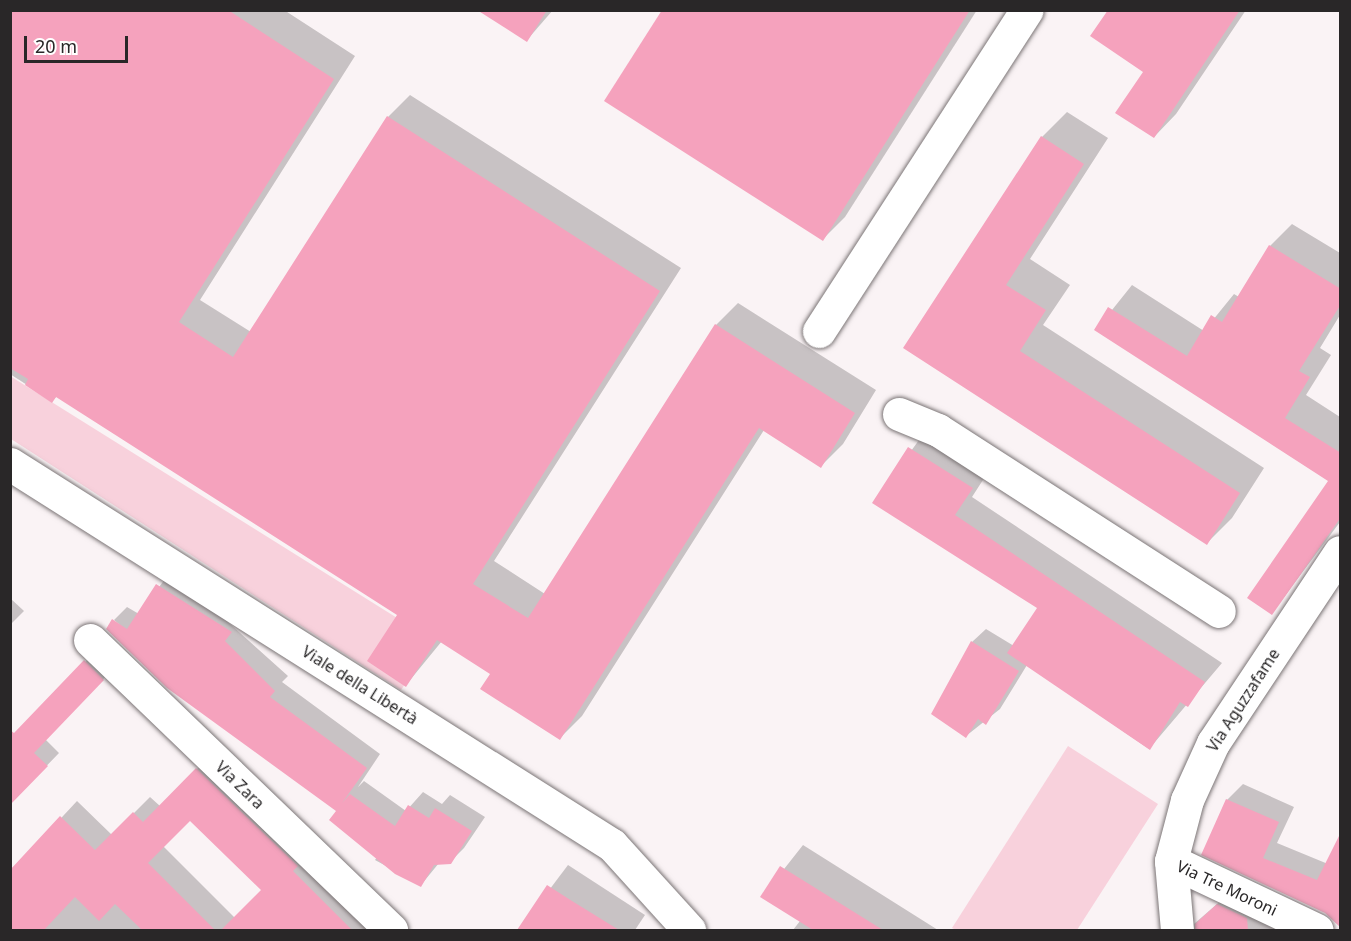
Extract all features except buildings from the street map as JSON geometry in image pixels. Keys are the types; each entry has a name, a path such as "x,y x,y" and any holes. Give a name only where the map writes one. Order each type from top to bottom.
{"street":[{"path":"819,331 1027,10"},
{"path":"899,414 938,430 1219,611"},
{"name":"Viale della Libertà","path":"10,464 612,845 689,930"},
{"name":"Via Aguzzafame","path":"1177,930 1171,861 1187,800 1213,743 1341,552"},
{"name":"Via Zara","path":"90,640 391,930"},
{"name":"Via Tre Moroni","path":"1171,861 1317,930"}],"shaded area":[{"path":"10,376 434,641 401,690 11,439"},
{"path":"1068,746 1158,804 1077,930 956,930 952,928"}]}
